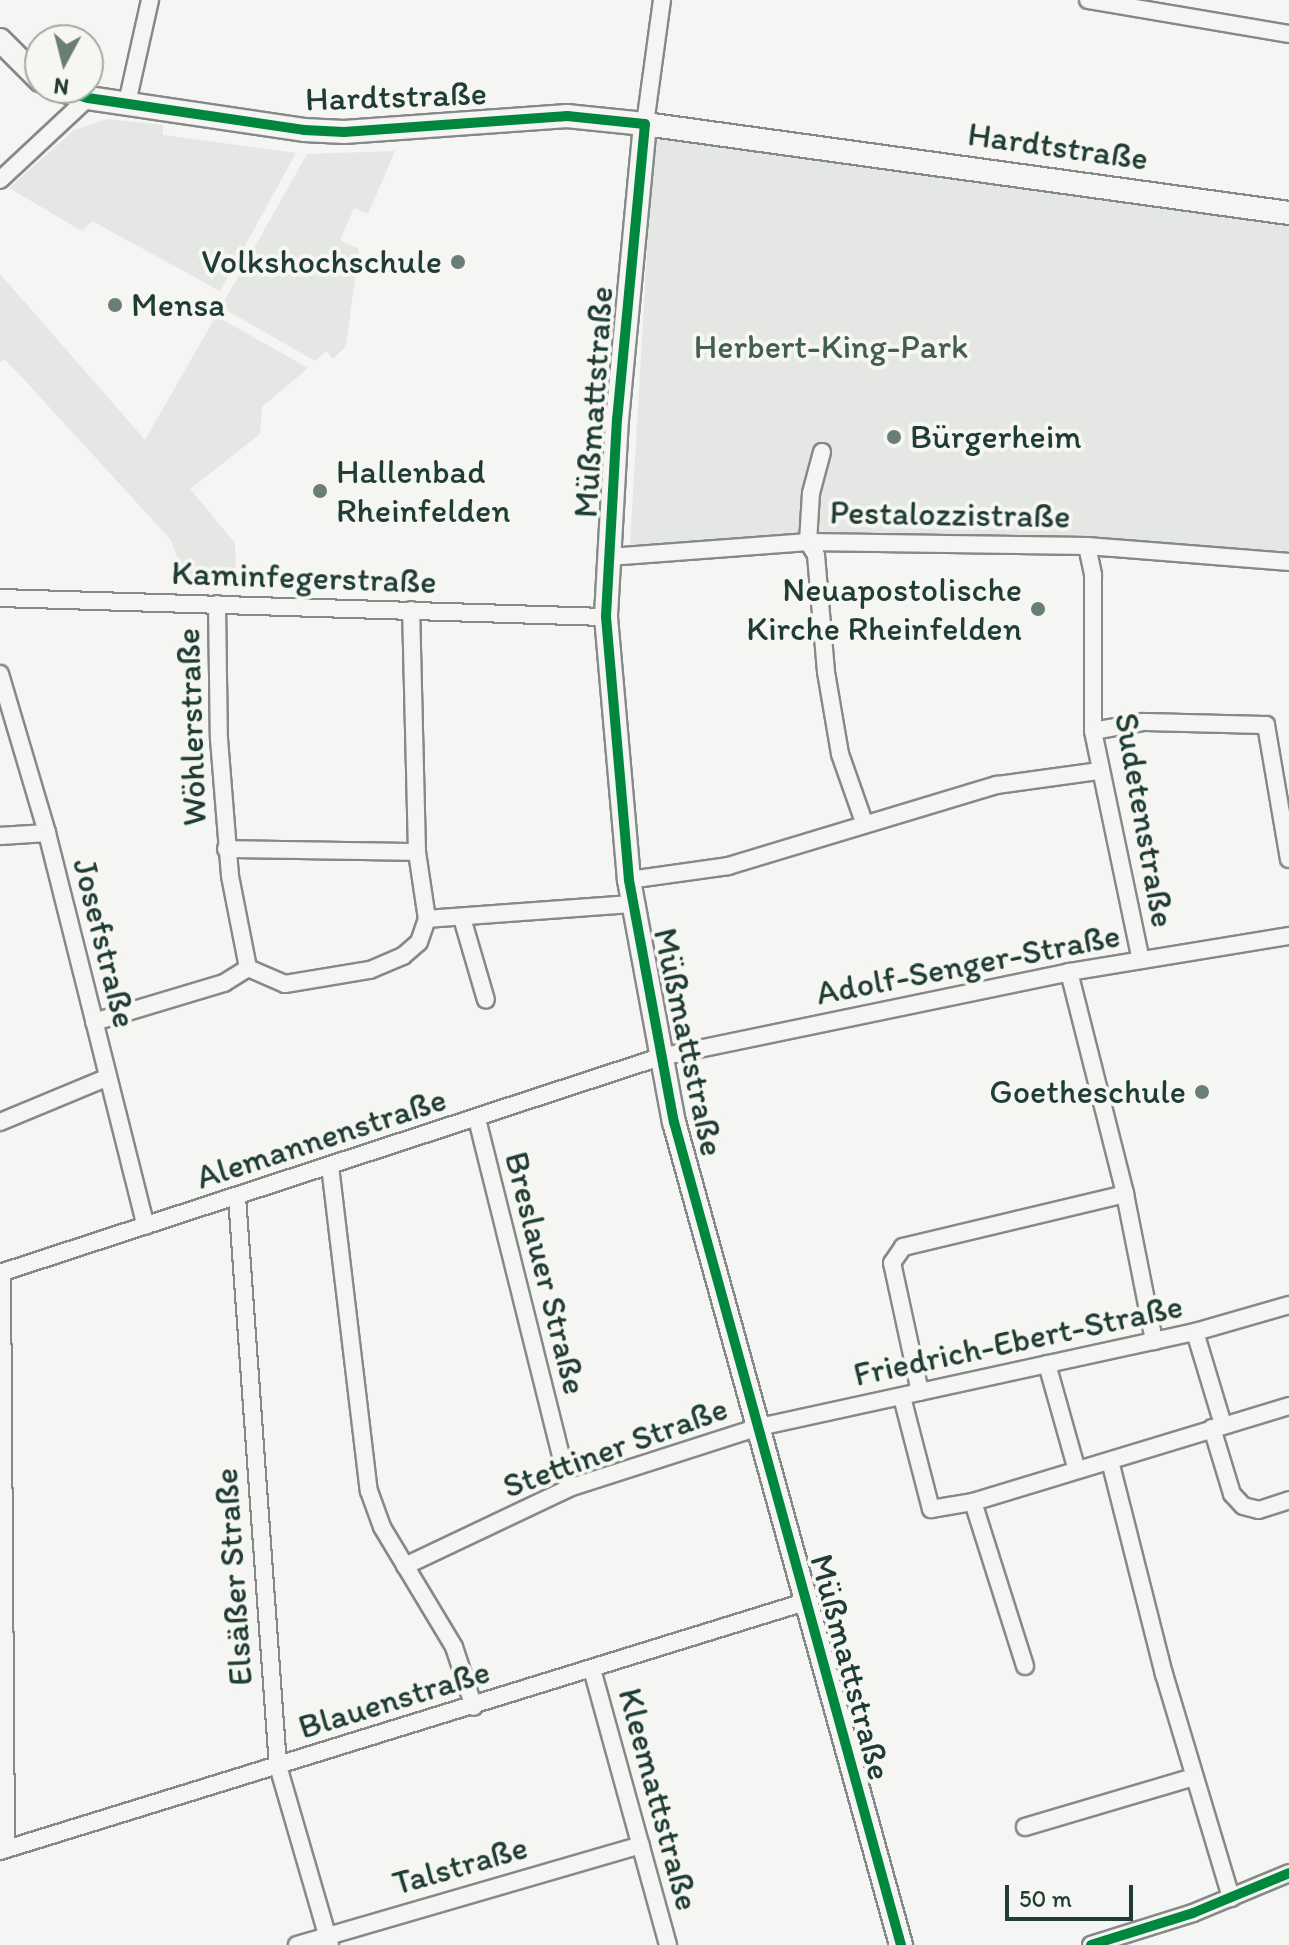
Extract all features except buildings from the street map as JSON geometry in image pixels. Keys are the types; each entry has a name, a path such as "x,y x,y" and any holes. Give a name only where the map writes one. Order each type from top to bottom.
{"street":[{"path":"127,103 150,0"},
{"name":"Müßmattstraße","path":"662,0 645,124 606,617 629,880 660,1057 805,1602 901,1945"},
{"path":"1088,0 1289,34"},
{"path":"0,40 24,64"},
{"name":"Hardtstraße","path":"104,100 344,132 567,116 645,124 1289,213"},
{"path":"0,180 82,104"},
{"path":"822,452 811,493 808,542 816,555 826,672 840,754 864,822"},
{"name":"Pestalozzistraße","path":"609,557 808,542 1087,546 1289,562"},
{"name":"Sudetenstraße","path":"1087,546 1093,575 1093,731 1141,960"},
{"name":"Kaminfegerstraße","path":"0,598 606,617"},
{"name":"Wöhlerstraße","path":"217,604 226,849 248,968"},
{"path":"94,1022 224,983 248,968 285,984 370,970 403,956 419,942 427,919 417,852 411,610"},
{"name":"Josefstraße","path":"0,674 47,833 106,1078 146,1226"},
{"path":"1093,731 1144,722 1266,725 1289,859"},
{"path":"629,880 728,866 864,822 997,785 1099,771"},
{"path":"0,836 47,833"},
{"name":"Wöhlerstraße","path":"226,849 417,852"},
{"path":"427,919 633,904"},
{"path":"462,918 486,1000"},
{"name":"Adolf-Senger-Straße","path":"660,1057 1069,972 1289,936"},
{"path":"1069,972 1125,1194 1154,1341"},
{"name":"Alemannenstraße","path":"1,1272 660,1057"},
{"path":"0,1122 106,1078"},
{"name":"Breslauer Straße","path":"477,1119 569,1488"},
{"path":"330,1166 361,1447 382,1527 454,1647 474,1707"},
{"path":"920,1392 892,1263 903,1247 1125,1194"},
{"name":"Elsäßer Straße","path":"237,1197 278,1766 329,1940"},
{"path":"1,1272 3,1850"},
{"name":"Friedrich-Ebert-Straße","path":"759,1427 1195,1332 1289,1305"},
{"path":"1195,1332 1232,1494 1243,1506 1259,1510 1289,1500"},
{"path":"1047,1364 1076,1467"},
{"path":"902,1397 931,1509 973,1502 1076,1467 1110,1461 1289,1406"},
{"name":"Stettiner Straße","path":"405,1566 569,1488 759,1427"},
{"path":"1110,1461 1194,1777 1231,1898"},
{"path":"973,1502 1025,1666"},
{"name":"Blauenstraße","path":"3,1850 474,1707 805,1602"},
{"name":"Kleemattstraße","path":"592,1669 668,1945"},
{"path":"1025,1827 1194,1777"},
{"name":"Talstraße","path":"297,1945 329,1940 641,1845"},
{"path":"1091,1945 1231,1898 1289,1873"}],"green space":[{"path":"108,119 163,125 163,135 296,153 220,291 92,221 82,231 9,188 74,130"},
{"name":"Herbert-King-Park","path":"654,132 1289,222 1289,551 1085,539 812,534 630,545"},
{"path":"395,151 368,214 354,208 340,240 359,249 346,346 333,359 326,351 315,361 221,307 307,154"},
{"path":"0,274 145,440 216,316 308,368 262,407 260,434 190,489 235,543 236,585 186,582 171,540 18,373 4,359 0,362"}],"cycle path":[{"path":"104,100 304,130 344,132 567,116 645,124 617,419 606,617 629,880 674,1122 901,1945"},
{"path":"1091,1945 1193,1913 1289,1873"}],"place":[{"name":"Volkshochschule","path":"458,262"},
{"name":"Mensa","path":"115,305"},
{"name":"Bürgerheim","path":"894,437"},
{"name":"Hallenbad Rheinfelden","path":"320,491"},
{"name":"Neuapostolische Kirche Rheinfelden","path":"1038,609"},
{"name":"Goetheschule","path":"1202,1092"}]}
